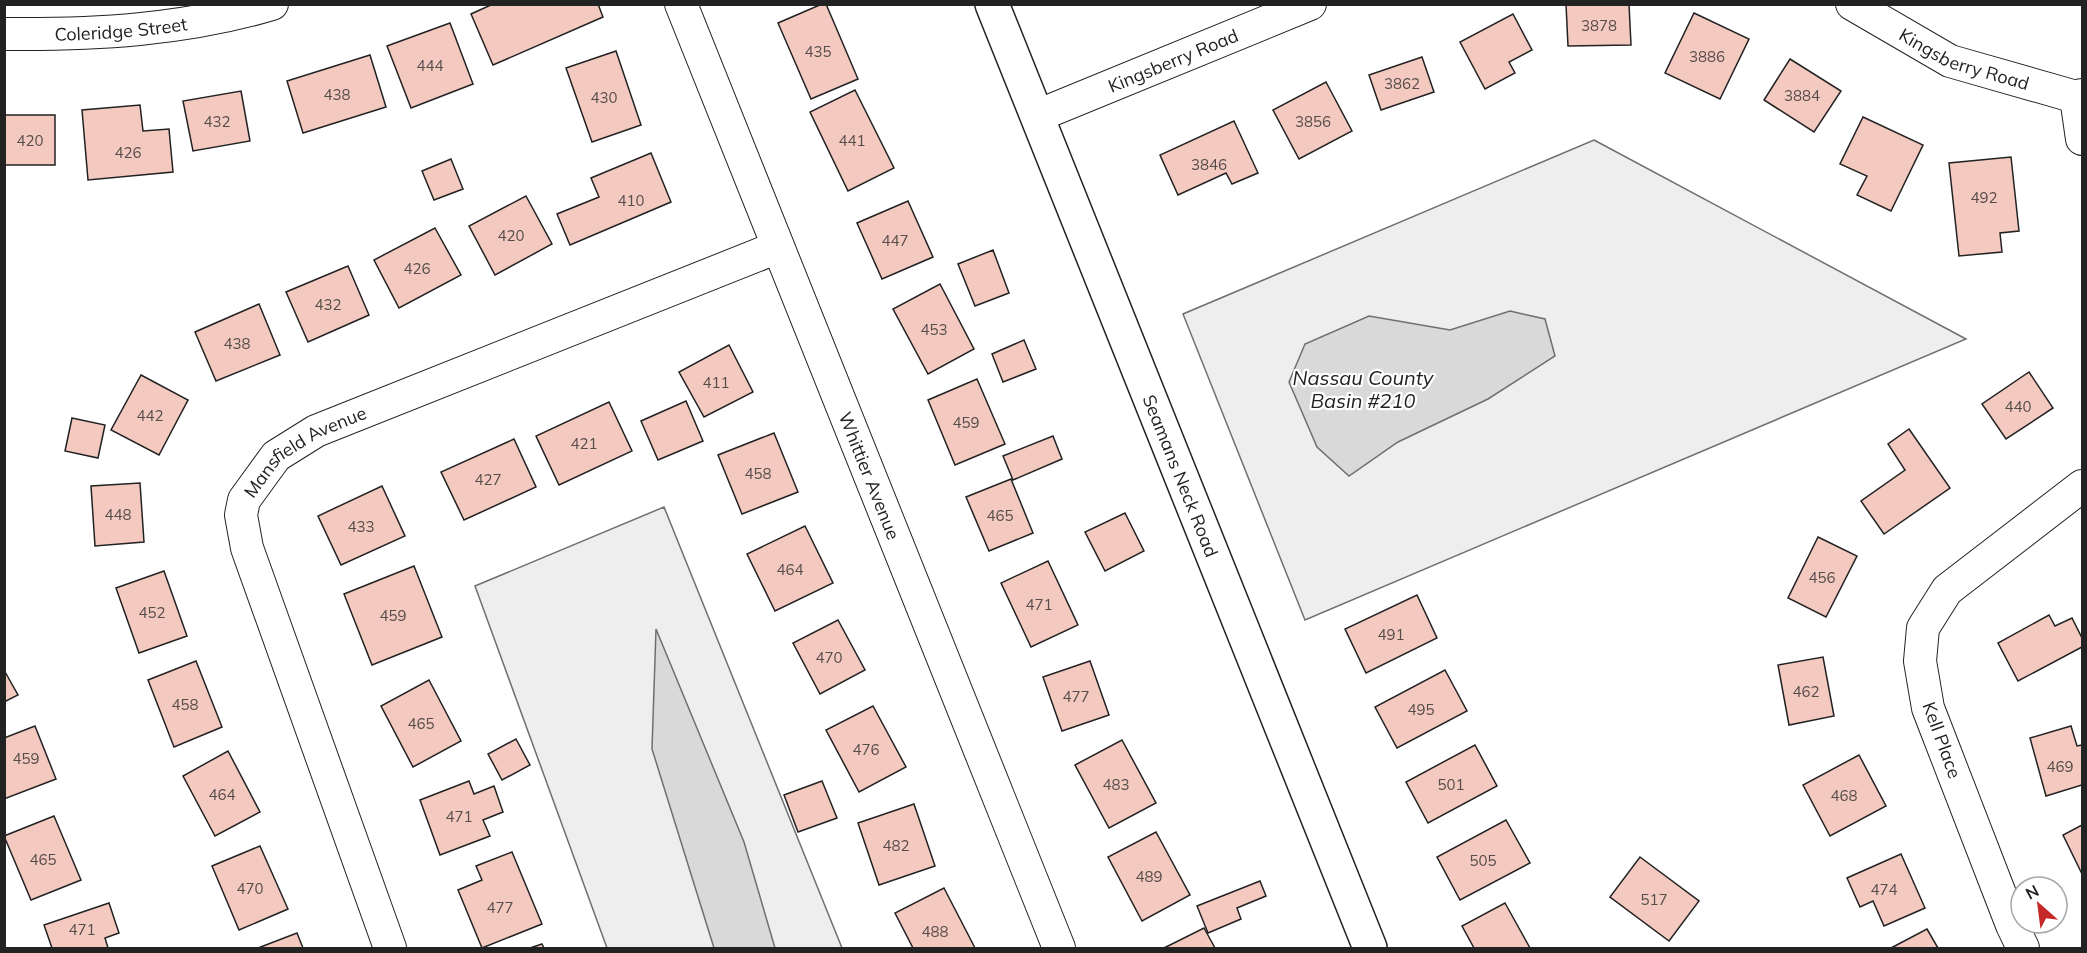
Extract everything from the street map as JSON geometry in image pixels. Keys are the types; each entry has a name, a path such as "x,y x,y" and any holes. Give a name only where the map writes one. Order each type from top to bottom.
{"main road":[{"name":"Seamans Neck Road","path":"992,4 1370,948"}],"street":[{"name":"Coleridge Street","path":"4,34 72,35 156,27 237,15 272,4"},
{"name":"Whittier Avenue","path":"681,4 1059,948"},
{"name":"Kingsberry Road","path":"1036,116 1310,4"},
{"name":"Kingsberry Road","path":"1852,4 1950,61 2079,96"},
{"path":"2079,96 2082,139"},
{"name":"Mansfield Avenue","path":"390,948 247,548 241,515 244,500 276,456 316,431 778,247"},
{"name":"Kell Place","path":"2023,948 1928,708 1920,661 1923,628 1947,590 2082,486"}],"shaded area":[{"path":"1594,140 1966,339 1305,620 1183,314"},
{"path":"664,507 842,948 607,948 475,586"}],"water":[{"name":"Nassau County Basin #210","path":"1510,311 1545,319 1555,356 1488,399 1398,442 1349,476 1317,447 1289,382 1305,344 1369,316 1450,330"},
{"path":"656,629 744,842 775,948 714,948 652,749"}],"building":[{"path":"493,4 598,4 603,17 493,65 471,14"},
{"path":"826,4 858,79 811,99 778,23"},
{"path":"1566,4 1629,4 1631,45 1568,46"},
{"path":"1694,13 1749,39 1720,99 1665,73"},
{"path":"1513,14 1532,50 1509,62 1515,73 1485,89 1460,42"},
{"path":"450,23 473,84 411,108 387,46"},
{"path":"616,51 641,125 592,142 566,68"},
{"path":"370,55 386,107 303,133 287,81"},
{"path":"1422,57 1434,92 1381,110 1369,75"},
{"path":"1790,59 1841,91 1814,132 1764,100"},
{"path":"1326,82 1352,131 1299,159 1273,110"},
{"path":"855,90 894,168 848,191 810,112"},
{"path":"241,91 250,141 193,151 183,101"},
{"path":"140,105 143,131 169,129 173,172 88,180 82,110"},
{"path":"4,115 55,115 55,165 4,165"},
{"path":"1863,117 1923,145 1891,211 1857,195 1867,176 1840,164"},
{"path":"1234,121 1258,173 1232,184 1226,173 1178,195 1160,155"},
{"path":"651,153 671,202 570,245 557,214 599,197 591,178"},
{"path":"2011,157 2019,231 2000,233 2002,252 1959,256 1949,163"},
{"path":"451,159 463,189 434,200 422,171"},
{"path":"526,196 552,244 495,275 469,226"},
{"path":"908,201 933,257 882,279 857,223"},
{"path":"435,228 461,275 399,308 374,260"},
{"path":"993,250 1009,293 975,306 958,264"},
{"path":"348,266 369,315 308,342 286,292"},
{"path":"940,284 974,349 928,374 893,309"},
{"path":"259,304 280,355 216,381 195,332"},
{"path":"1024,340 1036,369 1003,382 992,354"},
{"path":"729,345 753,392 704,417 679,372"},
{"path":"2029,372 2053,408 2006,439 1982,404"},
{"path":"141,375 188,400 159,455 111,430"},
{"path":"977,379 1005,444 955,465 928,400"},
{"path":"686,401 703,441 658,460 641,421"},
{"path":"609,402 632,451 559,485 536,436"},
{"path":"72,418 105,425 98,458 65,451"},
{"path":"1909,429 1950,488 1884,534 1861,501 1905,470 1888,444"},
{"path":"774,433 798,492 742,514 718,455"},
{"path":"1053,436 1062,459 1013,480 1003,456"},
{"path":"514,439 536,487 464,520 441,472"},
{"path":"1011,479 1033,533 989,551 966,497"},
{"path":"140,483 144,542 95,546 91,486"},
{"path":"382,486 405,536 341,565 318,516"},
{"path":"1125,513 1144,551 1105,571 1085,532"},
{"path":"805,526 833,583 775,611 747,554"},
{"path":"1818,537 1857,556 1826,617 1788,598"},
{"path":"1048,561 1078,625 1031,647 1001,583"},
{"path":"414,566 442,637 372,665 344,594"},
{"path":"164,571 187,636 139,653 116,588"},
{"path":"1417,595 1437,638 1366,673 1345,629"},
{"path":"2049,615 2055,626 2072,618 2082,638 2082,647 2018,681 1998,643"},
{"path":"838,620 865,670 820,694 793,643"},
{"path":"1823,657 1834,716 1789,725 1778,665"},
{"path":"196,661 222,727 174,747 148,680"},
{"path":"1090,661 1109,715 1062,731 1043,677"},
{"path":"4,670 18,695 4,702"},
{"path":"1445,670 1467,711 1397,748 1375,707"},
{"path":"429,680 461,741 413,767 381,706"},
{"path":"873,706 906,767 859,792 826,730"},
{"path":"35,726 56,779 4,799 4,738"},
{"path":"2071,726 2077,746 2082,745 2082,785 2046,796 2030,738"},
{"path":"516,739 530,765 502,780 488,754"},
{"path":"1122,740 1156,803 1109,828 1075,765"},
{"path":"1475,745 1497,786 1428,823 1406,782"},
{"path":"228,751 260,812 215,836 183,776"},
{"path":"1859,755 1886,806 1830,836 1803,785"},
{"path":"469,781 474,794 494,786 503,812 483,820 490,836 440,855 420,800"},
{"path":"822,781 837,818 798,832 784,795"},
{"path":"914,804 935,866 879,885 858,823"},
{"path":"54,816 81,880 31,900 4,836"},
{"path":"1506,820 1530,863 1460,900 1437,857"},
{"path":"2082,825 2082,874 2063,835"},
{"path":"1156,832 1190,895 1142,921 1108,857"},
{"path":"260,846 288,909 239,930 212,866"},
{"path":"512,852 542,924 482,948 458,890 482,880 476,866"},
{"path":"1901,854 1925,908 1884,926 1873,901 1860,907 1847,878"},
{"path":"1640,857 1699,901 1669,941 1610,897"},
{"path":"1260,881 1266,896 1237,908 1241,919 1208,933 1197,906"},
{"path":"944,888 975,948 913,948 895,913"},
{"path":"109,903 119,933 105,938 108,948 52,948 44,925"},
{"path":"1505,903 1530,948 1474,948 1462,926"},
{"path":"1204,928 1215,948 1164,948"},
{"path":"1927,929 1938,948 1891,948"},
{"path":"297,933 303,948 258,948"},
{"path":"542,944 544,948 530,948"}]}
